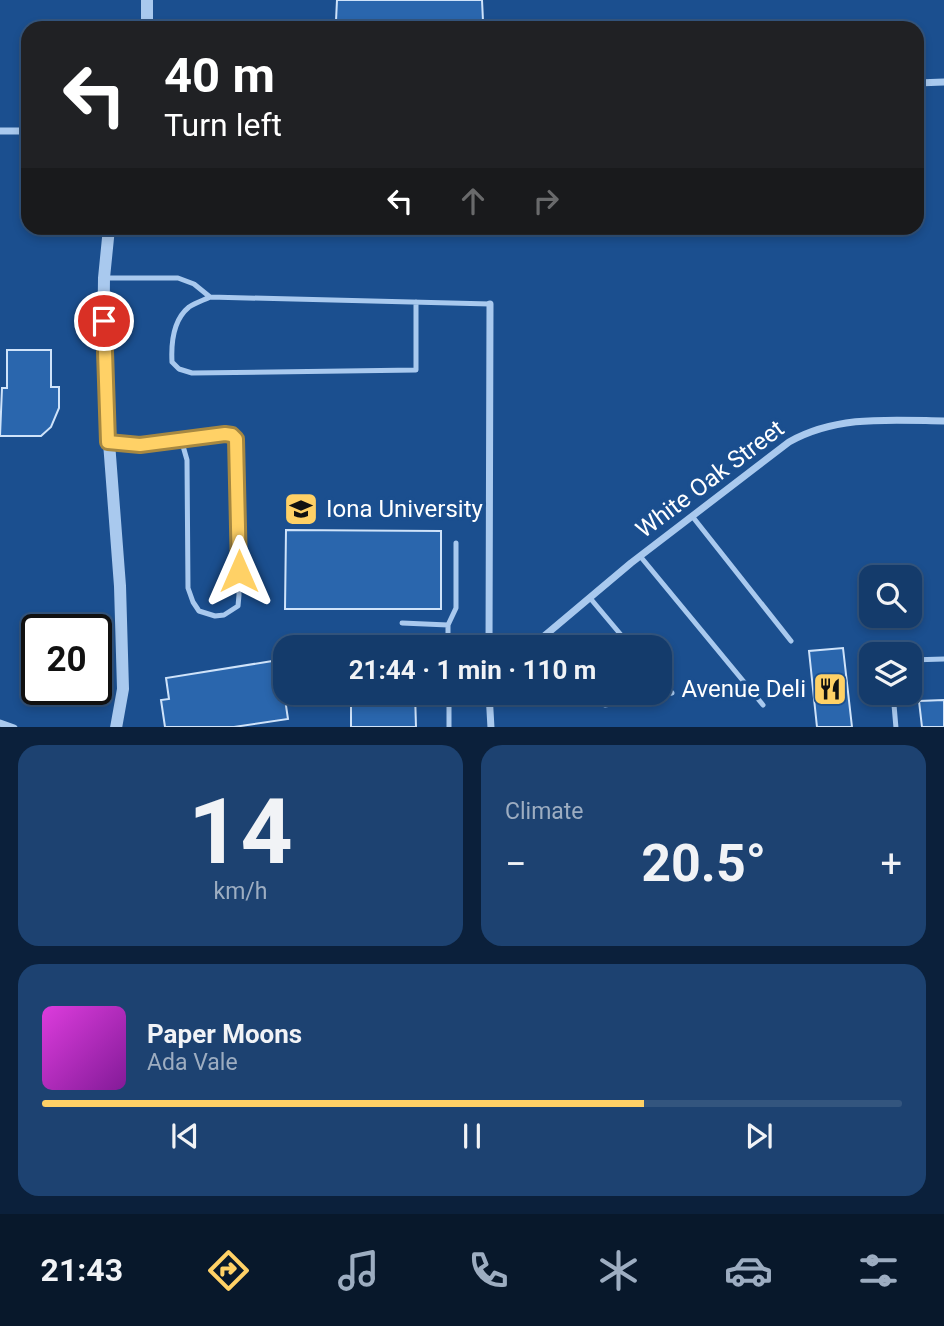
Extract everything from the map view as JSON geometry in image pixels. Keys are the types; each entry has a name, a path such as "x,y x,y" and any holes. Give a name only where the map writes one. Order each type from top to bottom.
{"street":[{"path":"147,0 147,21"},
{"path":"924,83 944,82"},
{"path":"0,131 21,131"},
{"path":"108,235 104,278 103,364 123,689 116,727"},
{"path":"489,635 490,304"},
{"name":"White Oak Street","path":"546,635 639,556 789,442 810,430 861,420 944,421"},
{"path":"490,705 491,727"},
{"path":"0,723 14,727"}],"lane":[{"path":"104,278 178,278 194,284 210,297"},
{"path":"416,302 416,370 192,373 179,369 172,362 171,341 178,323 188,308 210,297 416,302 490,304"},
{"path":"108,442 140,445 181,439 225,434 236,439 239,595 238,606 224,615 207,615 199,611 188,588 187,460 181,439"},
{"path":"692,516 791,640"},
{"path":"448,635 448,625 456,608 456,543"},
{"path":"639,556 763,705"},
{"path":"590,598 621,635"},
{"path":"402,623 448,625"},
{"path":"922,660 944,659"},
{"path":"449,705 449,727"},
{"path":"894,705 896,727"}],"building":[{"path":"337,0 482,0 483,21 336,21"},
{"path":"7,350 51,350 51,387 59,387 59,408 51,427 41,436 0,436 2,388 7,388"},
{"path":"286,530 441,531 441,609 285,609"},
{"name":"Avenue Deli","path":"843,648 852,727 817,727 809,651"},
{"path":"273,661 273,705 286,705 288,719 234,727 165,727 161,700 169,699 166,678"},
{"path":"944,700 944,727 922,727 919,705 922,705 922,701"},
{"path":"351,705 415,705 416,727 351,727"}],"place":[{"name":"Iona University","path":"301,509"},
{"name":"Avenue Deli","path":"830,689"}],"route":[{"path":"104,321 103,364 108,442 140,445 225,434 236,439 239,571"}]}
